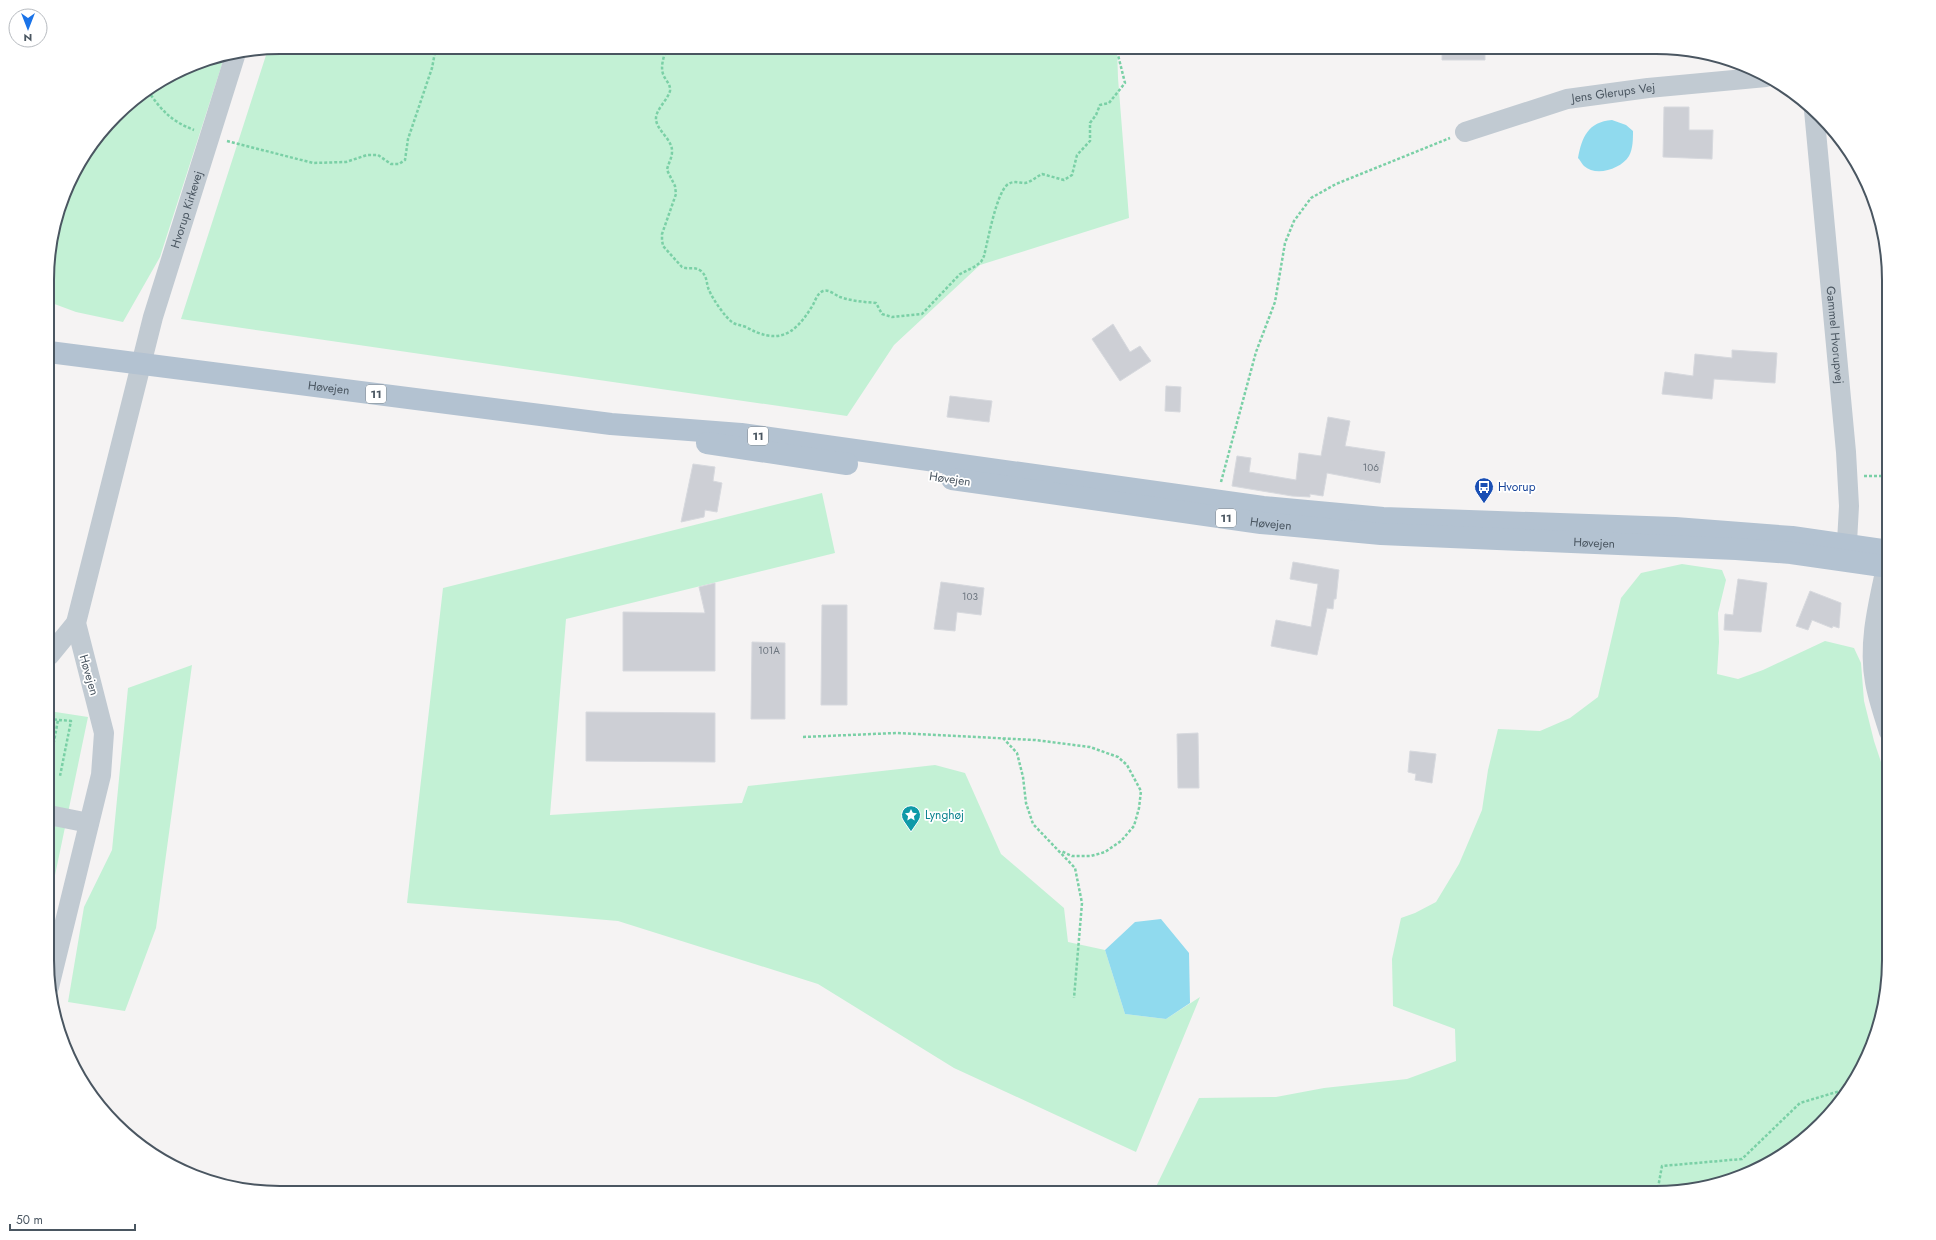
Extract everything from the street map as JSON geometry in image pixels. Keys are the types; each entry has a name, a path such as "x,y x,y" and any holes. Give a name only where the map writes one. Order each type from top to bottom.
{"main road":[{"name":"Høvejen","path":"54,353 611,424 742,434 1263,507 1383,518 1674,528 1792,537 1847,552 1882,558"},
{"name":"Høvejen","path":"611,424 737,449 1261,523 1381,534 1713,548 1791,554 1847,552"}],"street":[{"name":"Hvorup Kirkevej","path":"140,364 234,59"},
{"name":"Jens Glerups Vej","path":"1465,132 1567,99 1648,88 1757,78"},
{"name":"Gammel Hvorupvej","path":"1815,119 1847,475 1849,506 1847,552"},
{"name":"Høvejen","path":"54,966 101,775 104,733 76,623 140,364"},
{"path":"1882,588 1875,622 1873,653 1875,681 1882,708"},
{"path":"54,650 76,623"},
{"path":"54,816 89,823"}],"path":[{"path":"151,95 161,110 180,125 209,137 313,163 346,162 367,155 378,155 391,164 399,164 405,160 408,139 432,68 435,54"},
{"path":"665,54 662,68 664,76 670,87 666,101 658,110 656,122 658,128 671,145 672,152 667,170 675,186 676,194 662,234 663,246 682,267 686,269 697,268 703,272 707,279 710,293 731,322 754,332 772,336 786,334 794,328 810,310 818,295 823,291 828,291 839,297 852,300 876,303 882,314 892,317 922,314 960,274 981,262 984,256 999,199 1007,185 1013,182 1024,183 1031,181 1042,174 1064,180 1072,175 1077,155 1090,141 1090,123 1096,116 1100,105 1109,103 1125,83 1118,54"},
{"path":"1216,501 1256,352 1275,302 1285,243 1294,221 1311,198 1336,184 1465,132"},
{"path":"1847,475 1882,477"},
{"path":"54,719 71,721 60,776"},
{"path":"54,741 58,720"},
{"path":"803,737 896,733 1003,738 1090,746 1118,757 1127,765 1141,791 1139,808 1134,826 1121,841 1105,852 1091,856 1072,856 1061,851"},
{"path":"1003,738 1017,754 1023,777 1026,803 1033,824 1061,851 1075,868 1082,903 1074,998"},
{"path":"1658,1186 1662,1166 1742,1159 1800,1104 1839,1091"}],"green space":[{"path":"266,54 1117,54 1129,218 980,265 894,345 847,416 181,319"},
{"path":"223,62 160,257 123,322 76,312 54,304 54,266 58,236 66,208 84,167 110,131 131,110 155,92 180,77"},
{"path":"822,493 835,553 566,619 550,815 742,803 748,786 935,765 965,773 1001,854 1064,908 1068,942 1105,950 1125,1014 1166,1019 1200,997 1136,1152 954,1068 818,984 618,921 407,903 443,588"},
{"path":"1682,564 1722,570 1726,580 1718,613 1719,642 1717,674 1738,679 1763,670 1825,641 1854,648 1861,663 1864,701 1874,741 1882,765 1882,974 1878,1004 1865,1046 1852,1073 1826,1109 1805,1130 1781,1148 1756,1163 1728,1174 1700,1182 1670,1186 1156,1186 1199,1098 1276,1097 1324,1088 1407,1079 1456,1061 1455,1029 1393,1006 1392,959 1401,918 1415,913 1436,902 1459,864 1482,810 1488,770 1498,729 1540,731 1570,718 1598,697 1621,598 1641,573"},
{"path":"192,665 156,928 125,1011 68,1002 84,907 112,850 128,688"},
{"path":"54,712 88,717 54,880"}],"water":[{"path":"1612,120 1626,125 1633,131 1629,156 1620,165 1608,170 1595,171 1589,169 1584,166 1578,158 1584,137 1592,127 1604,121"},
{"path":"1161,919 1189,953 1190,1003 1166,1019 1125,1014 1105,950 1135,922"}],"building":[{"path":"1442,54 1485,54 1485,60 1442,60"},
{"path":"1664,107 1689,107 1689,130 1713,130 1712,159 1663,157"},
{"path":"1113,324 1130,352 1140,346 1151,361 1120,381 1092,339"},
{"path":"1732,350 1777,353 1775,383 1714,379 1712,399 1662,394 1665,372 1693,376 1695,354 1732,358"},
{"path":"1166,386 1181,387 1180,412 1165,411"},
{"path":"950,396 992,401 989,422 947,417"},
{"path":"1328,417 1350,421 1345,446 1385,452 1380,483 1327,473 1323,496 1310,494 1310,497 1292,496 1232,486 1237,456 1251,458 1249,472 1296,480 1299,453 1321,456"},
{"path":"693,464 715,467 713,481 722,483 717,512 705,510 704,517 681,522"},
{"path":"1293,562 1339,570 1336,599 1334,599 1333,609 1327,608 1317,655 1271,646 1276,620 1311,627 1318,584 1290,579"},
{"path":"1738,579 1767,583 1761,632 1724,630 1725,614 1733,615"},
{"path":"941,582 984,588 981,615 957,612 955,631 934,629"},
{"path":"715,583 715,671 623,671 623,612 705,613 699,587"},
{"path":"1810,591 1841,603 1839,628 1833,626 1832,628 1812,620 1808,630 1796,626"},
{"path":"822,605 847,605 847,705 821,705"},
{"path":"752,642 785,643 785,719 751,719"},
{"path":"586,712 715,713 715,762 586,761"},
{"path":"1198,733 1199,788 1178,788 1177,734"},
{"path":"1410,751 1436,754 1432,783 1415,780 1416,774 1408,772"}],"place":[{"name":"Hvorup","path":"1484,504"},
{"name":"Lynghøj","path":"911,832"}]}
